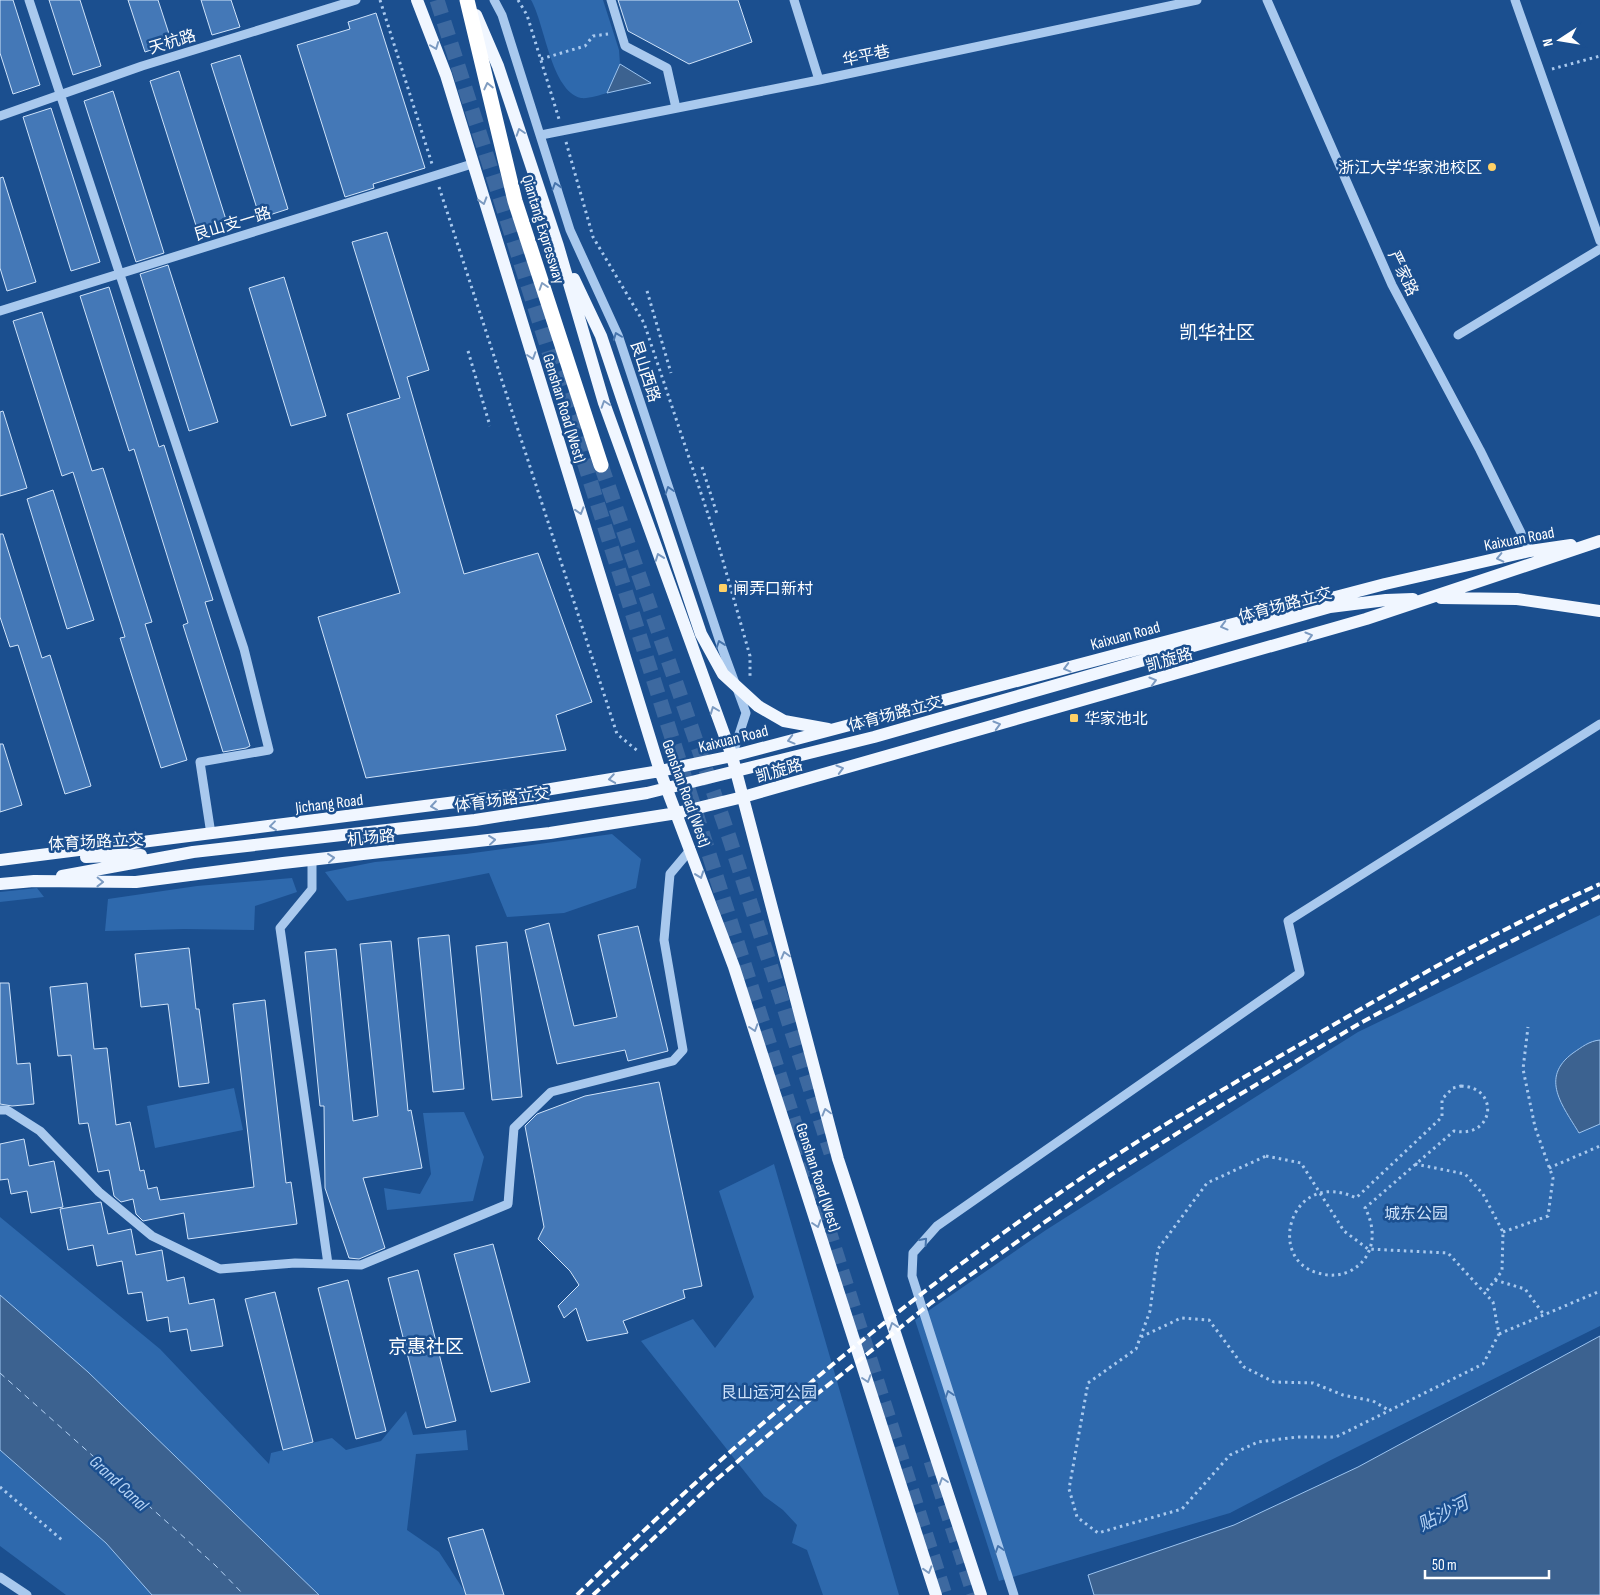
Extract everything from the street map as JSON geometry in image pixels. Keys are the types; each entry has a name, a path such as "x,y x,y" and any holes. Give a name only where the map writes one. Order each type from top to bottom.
{"highway":[{"name":"Qiantang Expressway","path":"468,0 515,201 601,465"}],"main road":[{"name":"Genshan Road (West)","path":"417,0 446,75 660,772 734,968 936,1595"},
{"name":"Genshan Road (West)","path":"468,0 498,66 558,246 604,403 732,756 838,1159 981,1595"},
{"path":"558,246 602,336 701,634 723,674 758,706 784,721 874,737"},
{"name":"Kaixuan Road","path":"660,772 732,756 1385,584 1530,551 1600,541"},
{"name":"凯旋路","path":"743,797 1357,622 1600,541"},
{"name":"体育场路立交","path":"0,861 193,852 475,820 647,793 874,737 1330,607 1386,600 1435,598 1517,599 1600,611"},
{"name":"Jichang Road","path":"0,861 508,796 660,772"},
{"name":"机场路","path":"0,884 34,881 136,882 550,833 677,813 743,797"},
{"name":"体育场路立交","path":"34,881 193,852"}],"street":[{"path":"29,0 244,649 269,750 200,762 211,834"},
{"name":"天杭路","path":"0,116 142,66 356,0"},
{"name":"艮山西路","path":"494,0 502,15 570,230 618,335 721,645 746,713 732,756"},
{"path":"611,0 625,46 667,68 676,108"},
{"path":"794,0 819,80"},
{"name":"华平巷","path":"541,135 562,129 819,80 1197,0"},
{"name":"严家路","path":"1266,0 1392,284 1480,450 1530,551"},
{"path":"1515,0 1600,241"},
{"name":"艮山支一路","path":"0,311 472,164"},
{"path":"1458,335 1600,249"},
{"path":"1014,1595 912,1276 913,1253 937,1226 1300,973 1288,921 1600,724"},
{"path":"0,1110 7,1110 40,1131 99,1192 152,1236 220,1269 295,1262 361,1266 508,1204 514,1128 551,1092 674,1061 683,1050 664,940 670,874 690,849"},
{"path":"312,860 312,889 280,928 328,1264"},
{"path":"0,1577 27,1595"}],"path":[{"path":"380,0 435,175 618,734 660,772"},
{"path":"518,0 527,15 593,237 644,322 719,547 750,656 750,685"},
{"path":"540,59 585,46 593,36 620,31"},
{"path":"1540,72 1600,56"},
{"path":"647,291 672,373"},
{"path":"468,351 490,426"},
{"path":"702,467 717,514"},
{"path":"1503,1232 1548,1216 1553,1178 1535,1127 1523,1069 1528,1027"},
{"path":"1461,1086 1476,1089 1482,1094 1488,1108 1483,1123 1470,1132 1454,1131 1366,1208 1372,1220 1374,1234 1370,1249 1365,1259 1355,1268 1342,1274 1328,1276 1314,1272 1302,1263 1291,1245 1290,1223 1296,1210 1304,1200 1318,1193 1330,1191 1343,1192 1356,1198 1442,1117 1441,1107 1447,1093 1461,1086"},
{"path":"1549,1168 1600,1146"},
{"path":"1266,1156 1301,1163 1318,1193 1344,1231 1370,1249 1448,1253 1493,1302 1499,1334 1483,1364 1336,1437 1297,1437 1258,1442 1230,1455 1182,1509 1098,1533 1077,1516 1069,1489 1088,1383 1136,1349 1150,1311 1158,1249 1207,1183 1266,1156"},
{"path":"1415,1164 1465,1174 1483,1194 1503,1232 1502,1271 1485,1293"},
{"path":"1495,1280 1526,1289 1544,1315"},
{"path":"1499,1334 1600,1292"},
{"path":"1140,1338 1181,1318 1209,1320 1244,1367 1274,1382 1314,1383 1343,1395 1373,1402 1390,1411"},
{"path":"0,1487 62,1540"}],"green space":[{"path":"531,0 603,0 619,50 620,64 607,93 581,98 571,93 562,83"},
{"path":"612,834 641,859 636,888 564,913 507,917 489,873 347,901 325,872 375,862 466,854"},
{"path":"292,878 297,892 255,906 254,930 105,931 108,899 197,886"},
{"path":"37,888 44,897 0,902 0,892"},
{"name":"城东公园","path":"1600,915 1600,1326 1331,1460 1230,1513 999,1581 915,1320 1046,1230 1358,1032"},
{"path":"234,1088 243,1130 155,1148 147,1106"},
{"path":"464,1112 484,1157 473,1201 387,1210 384,1188 420,1194 431,1174 423,1113"},
{"name":"艮山运河公园","path":"774,1164 899,1595 823,1595 807,1550 792,1543 797,1525 783,1510 764,1496 641,1341 693,1319 715,1348 754,1297 719,1191"},
{"path":"0,1217 160,1349 269,1464 271,1453 332,1438 346,1450 381,1441 406,1411 413,1435 466,1430 468,1450 416,1454 407,1530 439,1552 467,1595 66,1595 0,1546"}],"water":[{"path":"620,64 651,83 607,93"},
{"path":"1600,1040 1600,1124 1579,1133 1557,1092 1557,1072 1573,1053 1589,1043"},
{"name":"Grand Canal","path":"0,1295 88,1372 319,1595 152,1595 106,1543 0,1450"},
{"name":"贴沙河","path":"1600,1336 1600,1595 1094,1595 1088,1575 1234,1525 1358,1467"}],"building":[{"path":"0,0 13,0 40,85 13,94 0,53"},
{"path":"49,0 80,0 101,66 73,75"},
{"path":"128,0 158,0 172,43 145,52"},
{"path":"201,0 231,0 240,27 212,35"},
{"path":"618,0 738,0 752,42 689,64 628,31"},
{"path":"376,13 425,168 373,184 374,188 345,197 297,45 350,29 348,22"},
{"path":"240,55 288,209 260,218 211,64"},
{"path":"179,71 228,226 199,235 150,81"},
{"path":"113,91 164,253 136,262 84,101"},
{"path":"51,108 100,262 71,271 23,117"},
{"path":"3,177 36,282 7,291 0,268 0,178"},
{"path":"387,232 429,370 407,377 464,574 538,553 592,702 556,715 566,750 366,778 318,617 400,593 347,414 400,398 352,242"},
{"path":"168,265 218,422 189,431 140,274"},
{"path":"284,277 326,416 291,426 249,288"},
{"path":"109,287 159,447 164,445 213,600 205,602 250,746 246,748 223,752 183,625 188,623 134,449 129,451 80,296"},
{"path":"42,312 92,471 103,468 152,622 145,624 187,760 161,768 120,638 125,637 73,472 62,476 13,321"},
{"path":"3,411 27,488 0,496 0,412"},
{"path":"53,490 94,620 67,629 27,499"},
{"path":"0,534 3,534 42,658 50,655 91,786 65,794 18,645 10,647 0,617"},
{"path":"0,744 3,744 22,805 0,812"},
{"path":"549,923 574,1026 617,1017 598,935 638,926 668,1051 628,1061 625,1050 557,1064 525,930"},
{"path":"449,935 464,1089 433,1092 418,938"},
{"path":"391,941 408,1111 411,1110 422,1168 363,1178 385,1248 359,1259 349,1258 325,1188 324,1106 320,1106 305,952 336,949 353,1121 378,1116 360,944"},
{"path":"507,942 522,1097 492,1100 476,946"},
{"path":"189,948 196,1009 199,1009 209,1083 179,1087 168,1004 141,1007 135,954"},
{"path":"0,983 9,983 17,1064 30,1063 34,1104 12,1106 0,1104"},
{"path":"87,983 94,1049 107,1048 116,1125 130,1122 140,1171 144,1170 148,1189 157,1187 160,1200 254,1187 233,1004 265,1000 286,1183 291,1182 297,1224 188,1239 184,1213 143,1221 136,1214 133,1199 121,1202 114,1196 109,1170 98,1172 88,1123 79,1124 71,1055 58,1056 50,987"},
{"path":"659,1082 702,1286 683,1290 685,1298 623,1321 628,1333 587,1341 576,1308 564,1318 558,1306 579,1285 570,1271 538,1239 544,1227 525,1126 537,1114 585,1096"},
{"path":"24,1139 29,1166 54,1161 63,1207 31,1213 27,1191 11,1194 8,1179 0,1180 0,1144"},
{"path":"101,1202 108,1234 131,1229 136,1255 162,1250 167,1281 184,1277 189,1304 214,1299 223,1346 191,1351 187,1329 170,1332 168,1317 147,1321 142,1292 128,1294 122,1261 97,1266 93,1245 68,1250 60,1209"},
{"path":"493,1244 530,1382 491,1392 454,1254"},
{"path":"418,1270 456,1421 426,1428 388,1278"},
{"path":"348,1280 386,1431 356,1439 318,1288"},
{"path":"275,1292 313,1442 283,1450 245,1299"},
{"path":"483,1529 504,1595 466,1595 448,1538"}],"ferry route":[{"path":"0,1373 215,1565 244,1595"}],"tunnel":[{"path":"437,0 945,1595"},
{"path":"601,465 729,837 831,1153"},
{"path":"931,1461 974,1595"}],"railway":[{"path":"577,1595 685,1492 855,1346 973,1255 1068,1187 1171,1121 1382,997 1526,919 1600,884"},
{"path":"593,1595 716,1480 807,1402 931,1303 1111,1175 1222,1105 1357,1025 1479,958 1600,896"}],"place":[{"name":"浙江大学华家池校区","path":"1492,167"},
{"name":"闸弄口新村","path":"723,588"},
{"name":"华家池北","path":"1074,718"}],"district":[{"name":"凯华社区","path":"1217,332"},
{"name":"京惠社区","path":"426,1346"}]}
